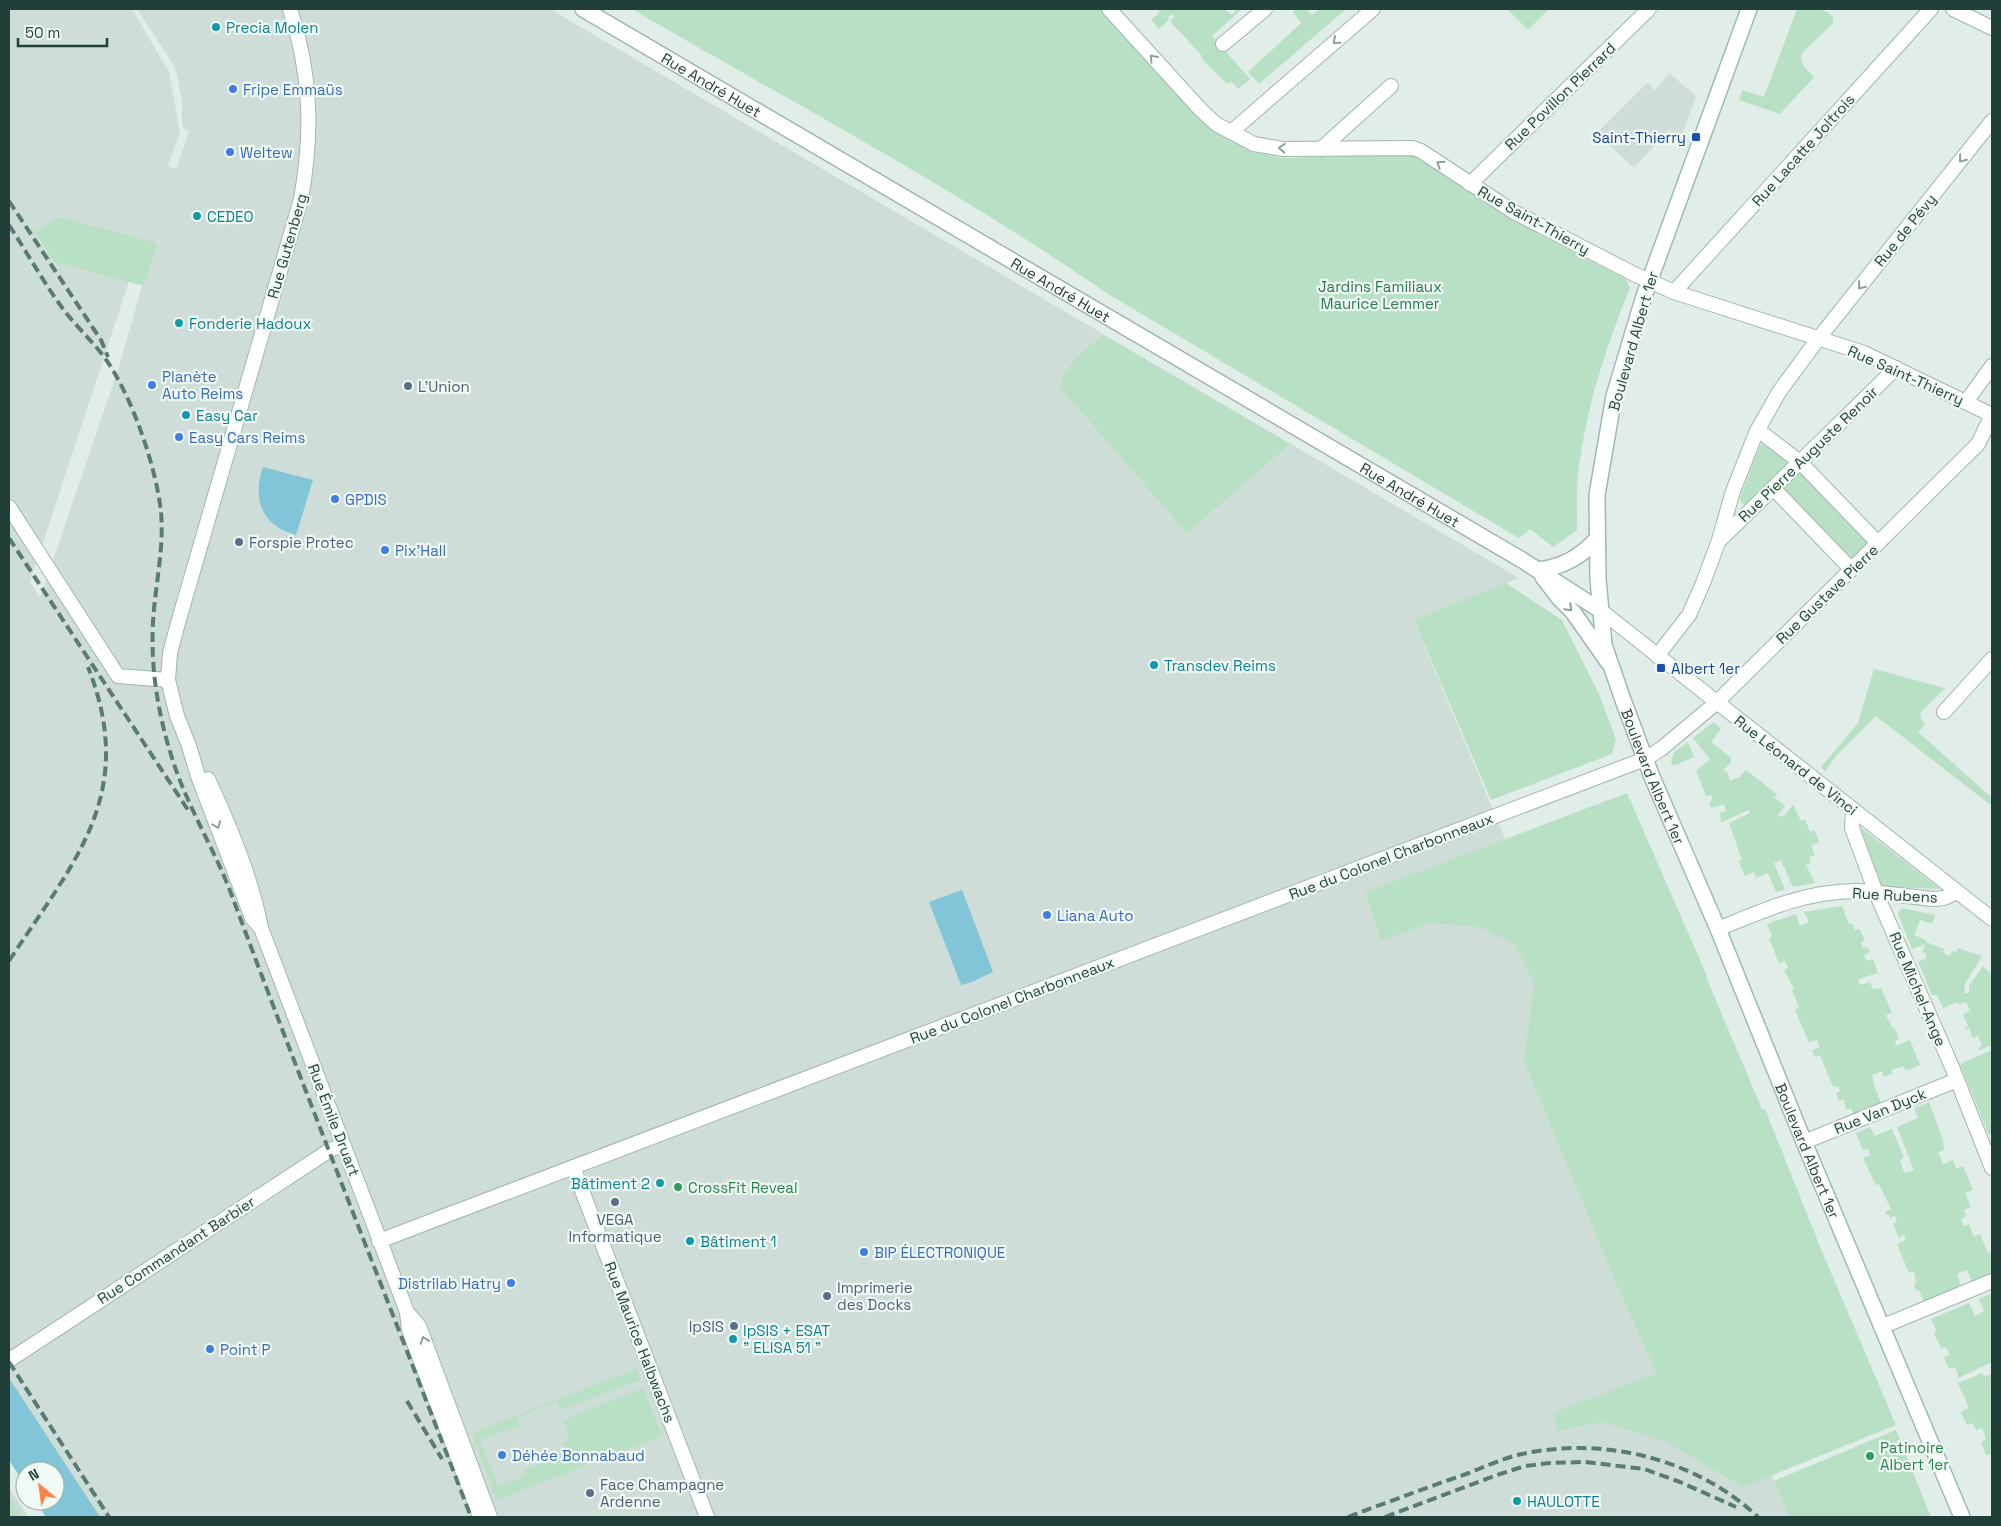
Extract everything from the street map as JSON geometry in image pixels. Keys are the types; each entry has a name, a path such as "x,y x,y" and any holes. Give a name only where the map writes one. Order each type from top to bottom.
{"main road":[{"name":"Rue André Huet","path":"583,9 1538,570 1600,610"},
{"name":"Boulevard Albert 1er","path":"1750,9 1650,282 1614,396 1597,495 1600,610 1604,645 1645,759 1718,929 1804,1142 1962,1517"},
{"path":"1598,540 1567,564 1538,570 1559,598 1573,612 1610,665"}],"street":[{"name":"Rue Gutenberg","path":"168,680 170,653 178,623 301,199 309,137 308,86 300,38 290,9"},
{"name":"Rue Saint-Thierry","path":"1109,9 1216,124 1254,144 1283,148 1412,148 1421,151 1514,212 1650,282 1674,292 1864,353 1992,415"},
{"path":"1223,44 1265,9"},
{"path":"1231,132 1373,9"},
{"name":"Rue Povillon Pierrard","path":"1470,184 1649,9"},
{"name":"Rue Lacatte Joltrois","path":"1674,292 1931,9"},
{"path":"1953,9 1992,28"},
{"path":"1321,149 1391,86"},
{"name":"Rue de Pévy","path":"1657,656 1688,614 1703,583 1719,540 1733,491 1758,430 1779,392 1818,339 1992,121"},
{"path":"1966,402 1992,366"},
{"name":"Rue Pierre Auguste Renoir","path":"1719,540 1896,368"},
{"name":"Rue Gustave Pierre","path":"1645,759 1661,749 1716,702 1878,544 1978,444 1992,415"},
{"path":"1758,430 1800,462 1878,544"},
{"path":"1773,488 1852,569"},
{"path":"9,507 118,676 168,680"},
{"name":"Rue Léonard de Vinci","path":"1600,610 1992,920"},
{"path":"1944,712 1992,659"},
{"name":"Rue Émile Druart","path":"168,680 177,716 189,746 205,772 226,818 255,898 261,928 407,1312 409,1330 480,1517"},
{"name":"Rue du Colonel Charbonneaux","path":"379,1241 1645,759"},
{"name":"Rue Michel-Ange","path":"1853,810 1852,828 1876,893 1957,1080 1992,1168"},
{"name":"Rue Rubens","path":"1718,929 1792,900 1840,893 1876,893 1934,899 1944,898 1957,892"},
{"name":"Rue Van Dyck","path":"1804,1142 1957,1080"},
{"name":"Rue Commandant Barbier","path":"11,1359 330,1150 343,1145"},
{"name":"Rue Maurice Halbwachs","path":"573,1168 707,1517"},
{"path":"1881,1327 1992,1281"},
{"name":"Rue Émile Druart","path":"407,1312 419,1326 490,1517"}],"shaded area":[{"path":"9,9 132,9 169,72 180,132 168,166 176,169 189,132 182,126 182,100 175,67 137,9 550,9 1519,578 1414,621 1789,1517 68,1517 65,1506 65,1461 45,1461 9,1426","holes":["154,243 119,367 40,598 30,582 136,260"]},
{"path":"1669,73 1696,96 1680,140 1669,130 1634,168 1597,133 1647,83 1655,90"},
{"path":"9,1487 15,1496 15,1511 24,1511 28,1517 9,1517"}],"green space":[{"name":"Jardins Familiaux Maurice Lemmer","path":"632,9 1100,9 1217,130 1254,152 1282,158 1408,154 1415,155 1432,164 1536,233 1626,279 1630,288 1613,331 1587,419 1578,473 1577,530 1553,547 1530,529 1519,538 1108,294 1051,255 933,182"},
{"path":"1157,9 1225,9 1231,15 1238,9 1242,9 1212,36 1250,79 1238,89 1231,81 1227,84 1201,58 1202,56 1170,21 1174,17 1172,14 1168,17 1169,20 1159,29 1151,20 1160,12"},
{"path":"1297,9 1306,9 1312,15 1319,9 1346,9 1259,84 1248,72 1301,23 1293,12"},
{"path":"1507,9 1549,9 1528,30"},
{"path":"1797,9 1821,10 1833,17 1833,23 1802,53 1803,64 1814,77 1780,114 1739,100 1742,90 1764,97"},
{"path":"59,217 157,243 144,286 55,262 35,232"},
{"path":"1103,335 1290,444 1187,533 1060,387 1071,364"},
{"path":"1765,442 1793,461 1750,504 1745,505 1741,502 1740,498 1760,446"},
{"path":"1801,470 1871,543 1851,561 1781,489"},
{"path":"1506,583 1562,620 1599,694 1616,739 1612,754 1491,800 1414,620"},
{"path":"1874,669 1945,688 1920,713 1921,719 1925,724 1918,732 1992,798 1992,806 1876,716 1837,755 1825,771 1821,767 1858,723"},
{"path":"1714,722 1721,729 1711,742 1731,758 1731,763 1723,770 1727,772 1730,781 1739,777 1746,770 1777,794 1774,797 1785,806 1778,815 1780,817 1785,815 1793,805 1801,821 1805,819 1810,832 1814,830 1819,842 1811,846 1815,855 1809,857 1811,863 1806,865 1815,883 1793,887 1781,860 1774,863 1785,890 1776,892 1768,873 1756,878 1754,872 1745,876 1739,861 1742,860 1729,823 1750,813 1749,810 1721,822 1720,813 1726,811 1724,804 1711,808 1709,802 1713,800 1711,795 1706,796 1696,771 1710,759 1693,738"},
{"path":"1688,742 1694,757 1673,766 1671,761 1674,752"},
{"path":"1627,793 1707,976 1762,1109 1765,1109 1823,1254 1896,1425 1743,1487 1667,1442 1603,1422 1556,1431 1555,1412 1657,1373 1623,1299 1524,1061 1534,984 1516,945 1480,927 1430,923 1381,941 1366,892"},
{"path":"1861,828 1940,889 1881,887"},
{"path":"1842,906 1849,924 1853,924 1855,930 1859,929 1865,940 1861,942 1863,948 1867,947 1870,952 1864,955 1866,961 1873,959 1878,973 1858,979 1860,985 1870,982 1873,990 1881,988 1892,1013 1886,1015 1899,1039 1895,1041 1896,1046 1910,1040 1920,1065 1906,1071 1903,1066 1891,1070 1893,1073 1884,1077 1882,1071 1872,1075 1881,1103 1853,1114 1851,1108 1846,1110 1844,1100 1839,1101 1836,1093 1840,1091 1838,1086 1833,1087 1820,1055 1814,1057 1812,1050 1820,1047 1817,1040 1809,1042 1795,1010 1799,1007 1792,990 1794,989 1784,970 1788,968 1785,961 1779,963 1769,938 1772,936 1767,924 1796,914 1800,926 1809,922 1804,912"},
{"path":"1902,908 1935,915 1932,924 1920,920 1914,935 1944,949 1943,953 1950,956 1952,951 1956,952 1958,948 1982,956 1965,984 1964,993 1969,993 1969,986 1983,966 1990,973 1992,970 1992,1045 1978,1051 1982,1046 1978,1036 1973,1038 1969,1028 1965,1030 1968,1026 1963,1014 1970,1011 1966,1002 1959,1004 1958,1002 1943,1008 1937,995 1932,995 1918,962 1927,958 1925,952 1922,953 1925,944 1912,949 1898,914"},
{"path":"1992,1050 1992,1133 1989,1135 1960,1064"},
{"path":"1929,1102 1943,1140 1944,1150 1938,1152 1943,1164 1953,1160 1956,1169 1963,1166 1973,1190 1965,1193 1971,1207 1964,1210 1966,1217 1961,1219 1964,1226 1969,1224 1974,1237 1980,1234 1988,1253 1992,1251 1992,1274 1972,1282 1967,1270 1957,1274 1961,1287 1924,1302 1919,1290 1916,1291 1914,1285 1916,1283 1914,1271 1909,1273 1897,1244 1906,1240 1904,1235 1899,1238 1893,1223 1897,1222 1895,1216 1890,1218 1885,1212 1891,1209 1879,1184 1876,1185 1863,1158 1871,1155 1868,1149 1863,1150 1856,1133 1870,1127 1875,1136 1892,1129 1904,1158 1900,1160 1904,1173 1914,1170 1897,1127 1918,1118 1914,1108"},
{"path":"1992,1293 1992,1362 1959,1378 1955,1367 1949,1369 1944,1357 1950,1355 1946,1347 1941,1348 1934,1333 1937,1331 1931,1319 1969,1303 1975,1316 1984,1311 1979,1299"},
{"path":"636,1369 640,1380 560,1410 557,1402 517,1417 520,1425 480,1440 498,1486 526,1476 524,1470 558,1457 569,1434 563,1420 643,1388 662,1436 497,1500 472,1433"},
{"path":"1982,1373 1984,1377 1992,1374 1992,1454 1986,1455 1981,1442 1986,1439 1982,1428 1976,1430 1973,1423 1967,1425 1961,1412 1969,1408 1958,1383"},
{"name":"Patinoire Albert 1er","path":"1896,1430 1931,1517 1789,1517 1774,1481"},
{"path":"9,1497 15,1506 15,1511 18,1511 22,1517 9,1517"}],"water":[{"path":"263,467 313,480 296,535 284,531 275,525 267,518 262,509 259,500 259,489"},
{"path":"962,890 993,972 961,985 929,902"},
{"path":"9,1378 63,1461 15,1461 15,1469 9,1460"},
{"path":"65,1464 100,1517 46,1517 42,1511 65,1511"}],"railway":[{"path":"9,201 101,340 108,357"},
{"path":"9,225 58,302 107,361 126,394 142,434 154,475 162,524 154,609 153,648 156,686 167,743 186,795 232,896 471,1517"},
{"path":"9,538 188,810"},
{"path":"9,961 76,857 92,824 102,789 106,752 102,712 88,667"},
{"path":"9,1362 109,1517"},
{"path":"407,1401 442,1459"},
{"path":"1348,1517 1515,1456 1553,1449 1585,1448 1617,1451 1648,1457 1678,1467 1707,1480 1733,1497 1758,1517"},
{"path":"1385,1517 1525,1466 1585,1462 1644,1469 1680,1482 1736,1507"}],"place":[{"name":"Precia Molen","path":"216,27"},
{"name":"Fripe Emmaüs","path":"233,89"},
{"name":"Saint-Thierry","path":"1696,137"},
{"name":"Weltew","path":"230,152"},
{"name":"CEDEO","path":"197,216"},
{"name":"Fonderie Hadoux","path":"179,323"},
{"name":"Planète Auto Reims","path":"152,385"},
{"name":"L'Union","path":"408,386"},
{"name":"Easy Car","path":"186,415"},
{"name":"Easy Cars Reims","path":"179,437"},
{"name":"GPDIS","path":"335,499"},
{"name":"Forspie Protec","path":"239,542"},
{"name":"Pix'Hall","path":"385,550"},
{"name":"Transdev Reims","path":"1154,665"},
{"name":"Albert 1er","path":"1661,668"},
{"name":"Liana Auto","path":"1047,915"},
{"name":"Bâtiment 2","path":"660,1183"},
{"name":"CrossFit Reveal","path":"678,1187"},
{"name":"VEGA Informatique","path":"615,1202"},
{"name":"Bâtiment 1","path":"690,1241"},
{"name":"BIP ÉLECTRONIQUE","path":"864,1252"},
{"name":"Distrilab Hatry","path":"511,1283"},
{"name":"Imprimerie des Docks","path":"827,1296"},
{"name":"IpSIS","path":"734,1326"},
{"name":"IpSIS + ESAT \" ELISA 51 \"","path":"733,1339"},
{"name":"Point P","path":"210,1349"},
{"name":"Déhée Bonnabaud","path":"502,1455"},
{"name":"Patinoire Albert 1er","path":"1870,1456"},
{"name":"Face Champagne Ardenne","path":"590,1493"},
{"name":"HAULOTTE","path":"1517,1501"}]}
